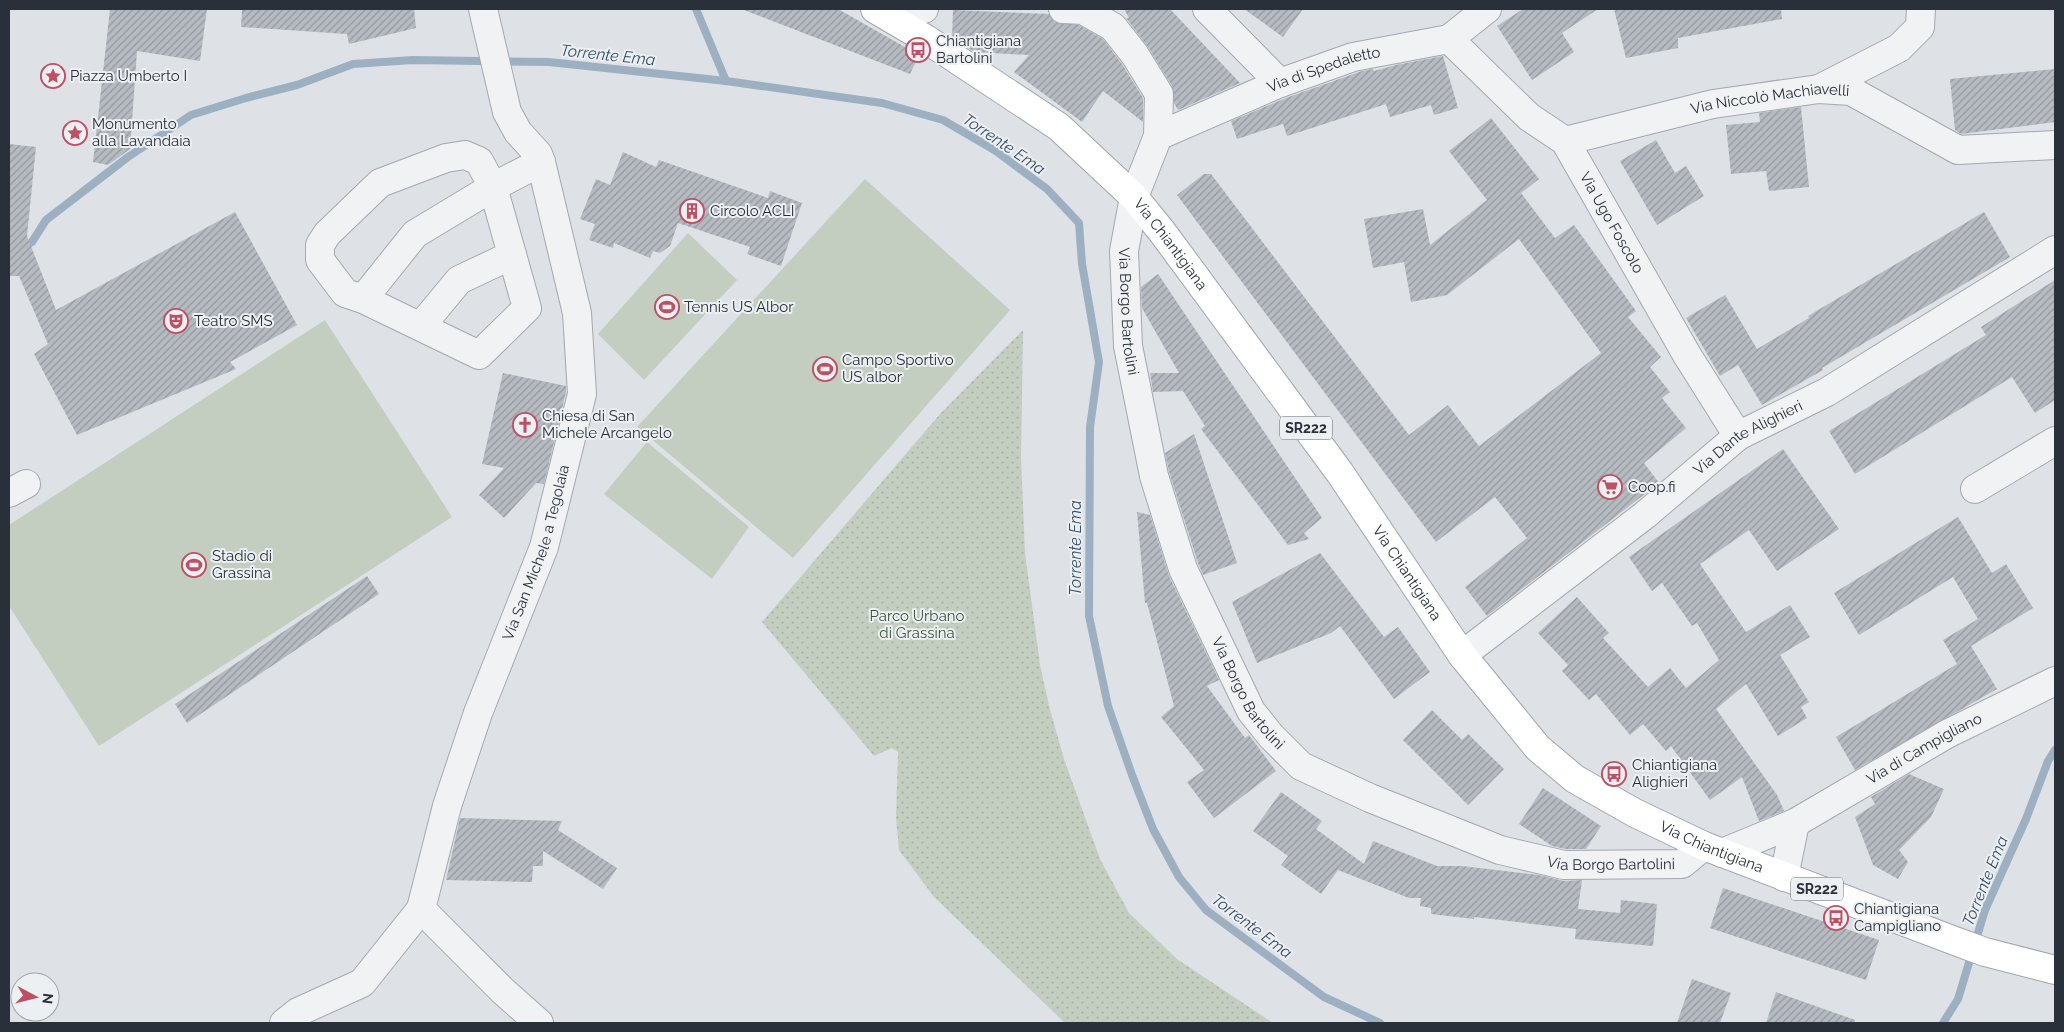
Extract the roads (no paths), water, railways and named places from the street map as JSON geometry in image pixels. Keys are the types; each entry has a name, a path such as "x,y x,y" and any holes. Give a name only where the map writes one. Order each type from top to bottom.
{"main road":[{"name":"Via Chiantigiana","path":"884,14 1060,127 1134,197 1164,233 1340,473 1462,654 1538,748 1575,779 1635,812 1713,850 1977,949 2039,962"}],"street":[{"path":"884,14 924,9"},
{"path":"1064,9 1083,10 1113,27 1135,55 1159,94 1158,136"},
{"path":"1208,9 1280,83"},
{"name":"Via di Spedaletto","path":"1158,136 1280,83 1353,56 1449,39 1488,9"},
{"path":"1819,89 1899,48 1920,28 1921,9"},
{"name":"Via San Michele a Tegolaia","path":"421,909 447,806 478,714 544,548 582,394 577,313 541,162 538,154 518,132 506,112 485,14"},
{"name":"Via Ugo Foscolo","path":"1449,39 1529,117 1565,140 1687,356 1738,436"},
{"name":"Via Niccolò Machiavelli","path":"1565,140 1712,104 1819,89 1851,92 1958,150 2055,145"},
{"name":"Via Borgo Bartolini","path":"1158,136 1134,197 1124,250 1128,346 1154,476 1183,569 1251,711 1271,736 1301,766 1370,798 1500,850 1564,865 1682,864 1713,850"},
{"path":"465,155 479,162 493,187 512,255 527,308 479,355 363,299 344,293 320,260 320,245 327,234 380,183 446,158 465,155"},
{"path":"363,299 415,234 493,187 541,162"},
{"name":"Via Dante Alighieri","path":"1462,654 1645,515 1738,436 1827,392 2055,250"},
{"path":"421,326 458,280 512,255"},
{"path":"1975,489 2055,441"},
{"name":"Via di Campigliano","path":"1713,850 1795,824 1947,734 2055,681"},
{"path":"1784,876 1795,824"},
{"path":"284,1023 298,1012 362,983 421,909 503,991 539,1023"}],"waterway":[{"path":"696,9 726,81"},
{"name":"Torrente Ema","path":"9,257 32,242 46,220 128,157 191,115 297,85 353,64 413,60 549,62 726,81 882,103 943,120 996,151 1047,189 1079,223 1082,264 1099,362 1090,427 1089,616 1108,706 1153,829 1179,877 1206,910 1324,997 1380,1023"},
{"name":"Torrente Ema","path":"1943,1023 1958,999 1985,910 2026,819 2048,761 2055,750"}],"place":[{"name":"Chiantigiana Bartolini","path":"918,50"},
{"name":"Piazza Umberto I","path":"53,76"},
{"name":"Monumento alla Lavandaia","path":"75,133"},
{"name":"Circolo ACLI","path":"692,211"},
{"name":"Tennis US Albor","path":"667,307"},
{"name":"Teatro SMS","path":"176,321"},
{"name":"Campo Sportivo US albor","path":"825,369"},
{"name":"Chiesa di San Michele Arcangelo","path":"525,425"},
{"name":"Coop.fi","path":"1610,487"},
{"name":"Stadio di Grassina","path":"194,565"},
{"name":"Chiantigiana Alighieri","path":"1614,774"},
{"name":"Chiantigiana Campigliano","path":"1836,918"}],"park label":[{"name":"Parco Urbano di Grassina","path":"917,624"}]}
